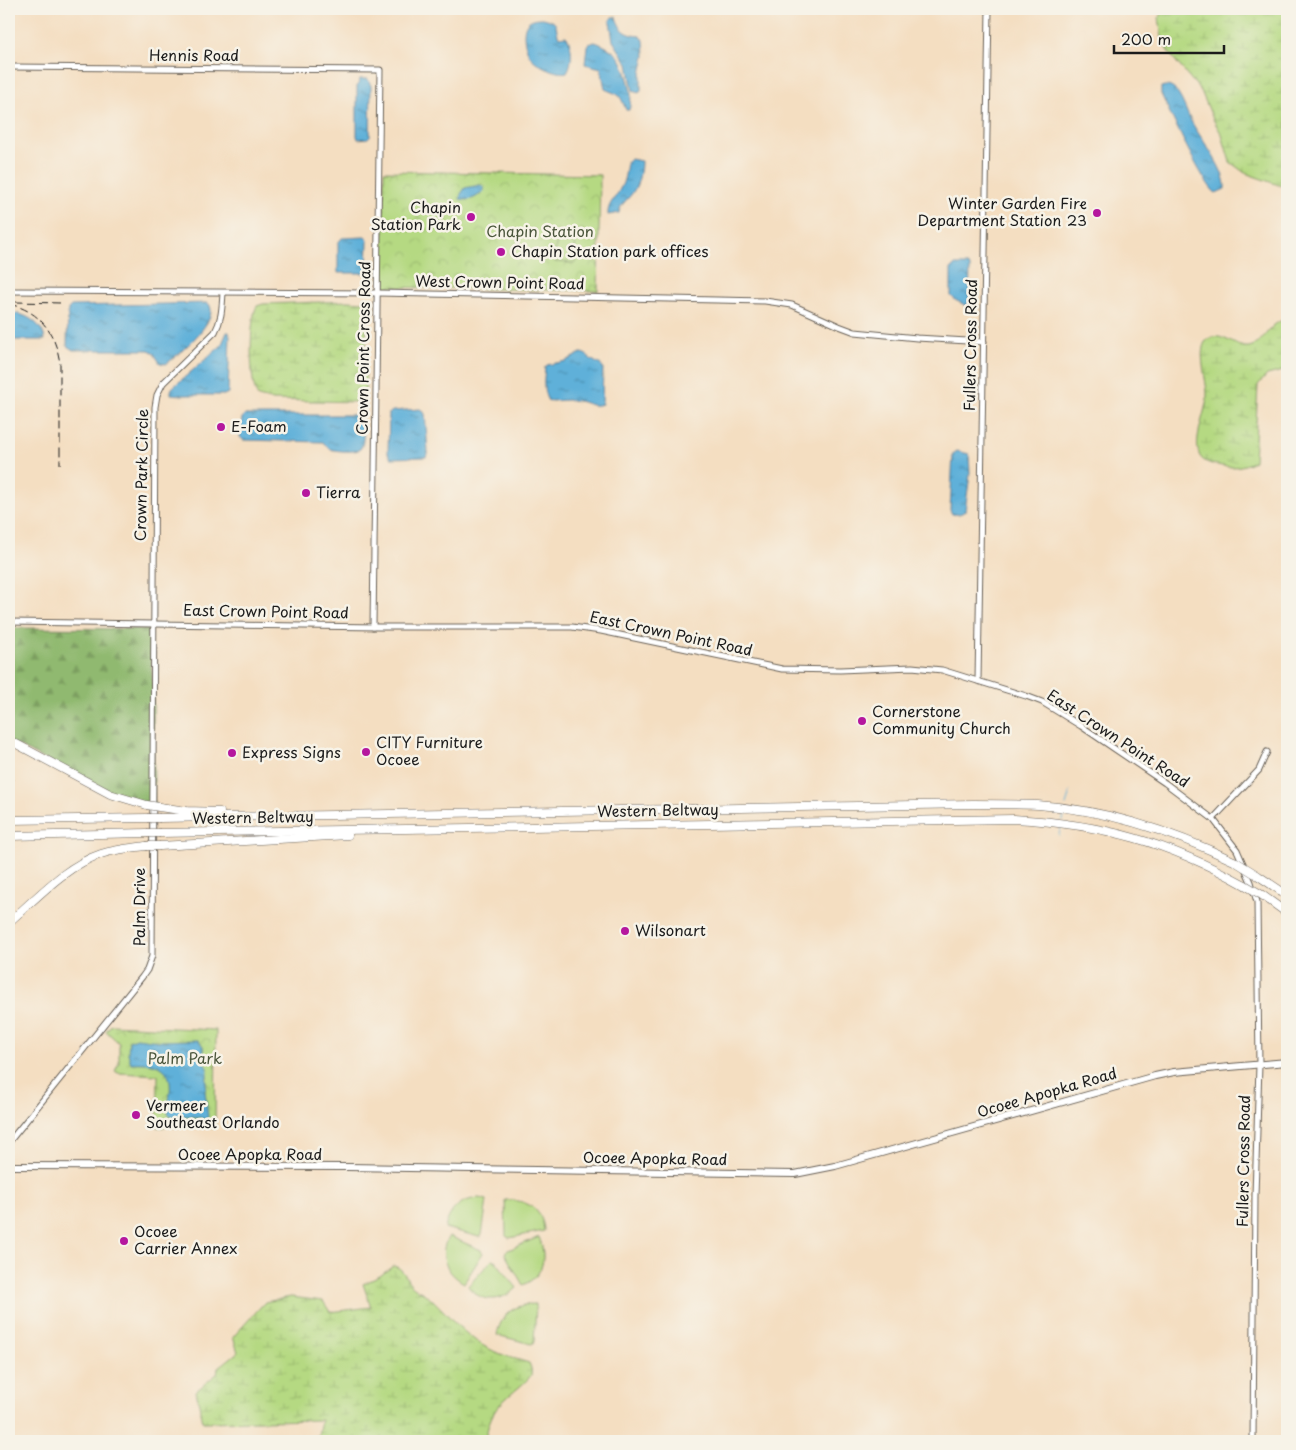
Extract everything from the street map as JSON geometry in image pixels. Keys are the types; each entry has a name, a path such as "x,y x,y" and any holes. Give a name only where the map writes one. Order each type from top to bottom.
{"highway":[{"path":"9,740 110,794 147,805 187,811 300,816"},
{"name":"Western Beltway","path":"9,820 982,804 1056,807 1132,821 1192,842 1236,862 1287,895"},
{"name":"Western Beltway","path":"9,836 977,819 1053,821 1117,832 1167,848 1248,883 1262,896 1287,913"},
{"path":"9,922 67,872 84,861 116,850 146,846 462,828"}],"main road":[{"name":"Ocoee Apopka Road","path":"9,1166 358,1167 795,1174 835,1166 1155,1076 1174,1072 1287,1062"}],"street":[{"name":"Fullers Cross Road","path":"978,681 989,9"},
{"name":"Hennis Road","path":"9,67 380,70"},
{"name":"Crown Point Cross Road","path":"373,627 380,70"},
{"name":"West Crown Point Road","path":"9,292 378,293 778,302 792,305 855,332 984,342"},
{"name":"Crown Park Circle","path":"154,623 155,407 163,383 215,332 220,324 223,292"},
{"name":"East Crown Point Road","path":"9,622 587,628 782,669 808,671 928,668 942,670 1026,696 1059,712 1165,783 1213,819 1237,850 1248,883"},
{"name":"Palm Drive","path":"9,1142 142,977 147,970 152,956 154,623"},
{"path":"1213,819 1259,770 1267,752"},
{"name":"Fullers Cross Road","path":"1248,883 1257,902 1259,1065 1255,1193 1253,1441"}],"green space":[{"path":"1164,9 1287,9 1287,188 1245,173 1230,162 1222,135 1201,91 1167,50 1162,38 1159,18"},
{"name":"Chapin Station","path":"384,171 600,175 598,291 383,287"},
{"path":"558,242 575,243 575,263 555,262 556,244"},
{"path":"364,302 367,306 365,400 359,402 270,400 258,397 253,380 251,352 254,313 257,306 263,304"},
{"path":"1287,317 1287,370 1267,375 1258,385 1254,461 1245,465 1231,467 1206,462 1200,456 1198,447 1199,432 1207,394 1202,359 1203,346 1206,341 1216,337 1244,347 1253,346 1274,325"},
{"path":"9,628 148,629 153,685 154,806 110,794 9,741"},
{"name":"Palm Park","path":"111,1025 216,1030 215,1128 157,1127 158,1075 118,1073 115,1071 119,1063 119,1043 106,1031"},
{"path":"479,1198 487,1200 482,1235 479,1237 445,1228 453,1211 461,1203"},
{"path":"505,1200 520,1201 532,1207 537,1211 543,1223 544,1231 509,1238 506,1236"},
{"path":"449,1236 481,1250 483,1253 464,1283 452,1274 445,1263 445,1243"},
{"path":"539,1237 543,1252 542,1265 535,1277 523,1285 505,1254 506,1251"},
{"path":"492,1260 495,1260 517,1288 504,1296 491,1299 479,1296 468,1286"},
{"path":"393,1266 401,1269 416,1289 431,1298 456,1324 482,1345 505,1356 529,1363 531,1375 495,1411 485,1441 317,1441 321,1420 203,1422 196,1391 217,1374 218,1368 238,1352 233,1337 265,1302 291,1297 323,1301 330,1312 371,1307 363,1284 380,1276"},
{"path":"528,1304 536,1304 534,1342 531,1344 497,1335 502,1321 510,1311"}],"water":[{"path":"612,17 616,17 624,31 640,36 644,40 645,56 639,93 633,91 628,64 613,41 610,21"},
{"path":"543,18 556,24 559,37 566,36 568,39 571,54 567,72 552,71 542,66 528,52 524,36 525,26 531,20"},
{"path":"595,42 617,54 621,60 631,91 629,110 626,110 618,95 605,89 601,68 585,64 587,46"},
{"path":"360,79 368,79 371,86 370,136 358,139 357,87"},
{"path":"1161,87 1173,88 1180,97 1190,119 1222,173 1225,189 1216,193 1203,177 1161,94"},
{"path":"631,159 641,161 637,184 619,213 608,215 610,204 623,183 627,161"},
{"path":"480,185 484,187 484,191 479,195 470,199 460,199 465,188"},
{"path":"365,237 368,240 367,273 338,273 338,243 342,238"},
{"path":"955,265 967,265 970,267 967,306 951,296 951,269"},
{"path":"208,303 211,310 204,327 189,345 166,364 160,363 153,352 149,350 73,350 67,346 68,309 71,306"},
{"path":"10,313 22,315 33,320 44,334 45,340 9,340"},
{"path":"227,332 229,332 230,336 228,393 224,395 171,394 172,388 221,346"},
{"path":"581,353 587,355 603,367 602,404 593,405 570,400 548,401 544,389 545,367 566,361"},
{"path":"420,409 425,414 428,451 426,457 391,458 388,453 389,413"},
{"path":"245,415 359,415 363,426 362,447 354,451 344,451 330,449 323,442 243,440 240,437 242,418"},
{"path":"957,451 969,454 970,474 965,511 960,514 952,514 950,510 953,454"},
{"path":"137,1038 158,1041 198,1040 203,1046 204,1062 208,1069 205,1091 208,1117 206,1119 192,1116 171,1116 168,1113 170,1083 165,1070 154,1064 131,1063 128,1053 129,1041"}],"waterway":[{"path":"1066,805 1070,792"},
{"path":"1063,820 1065,811"},
{"path":"1059,835 1061,826"}],"railway":[{"path":"16,302 61,303"},
{"path":"9,304 20,307 38,318 45,325 55,343 60,364 60,464"}],"place":[{"name":"Winter Garden Fire Department Station 23","path":"1097,213"},
{"name":"Chapin Station Park","path":"471,217"},
{"name":"Chapin Station park offices","path":"501,252"},
{"name":"E-Foam","path":"221,427"},
{"name":"Tierra","path":"306,493"},
{"name":"Cornerstone Community Church","path":"862,721"},
{"name":"CITY Furniture Ocoee","path":"366,752"},
{"name":"Express Signs","path":"232,753"},
{"name":"Wilsonart","path":"625,931"},
{"name":"Vermeer Southeast Orlando","path":"136,1115"},
{"name":"Ocoee Carrier Annex","path":"124,1241"}]}
